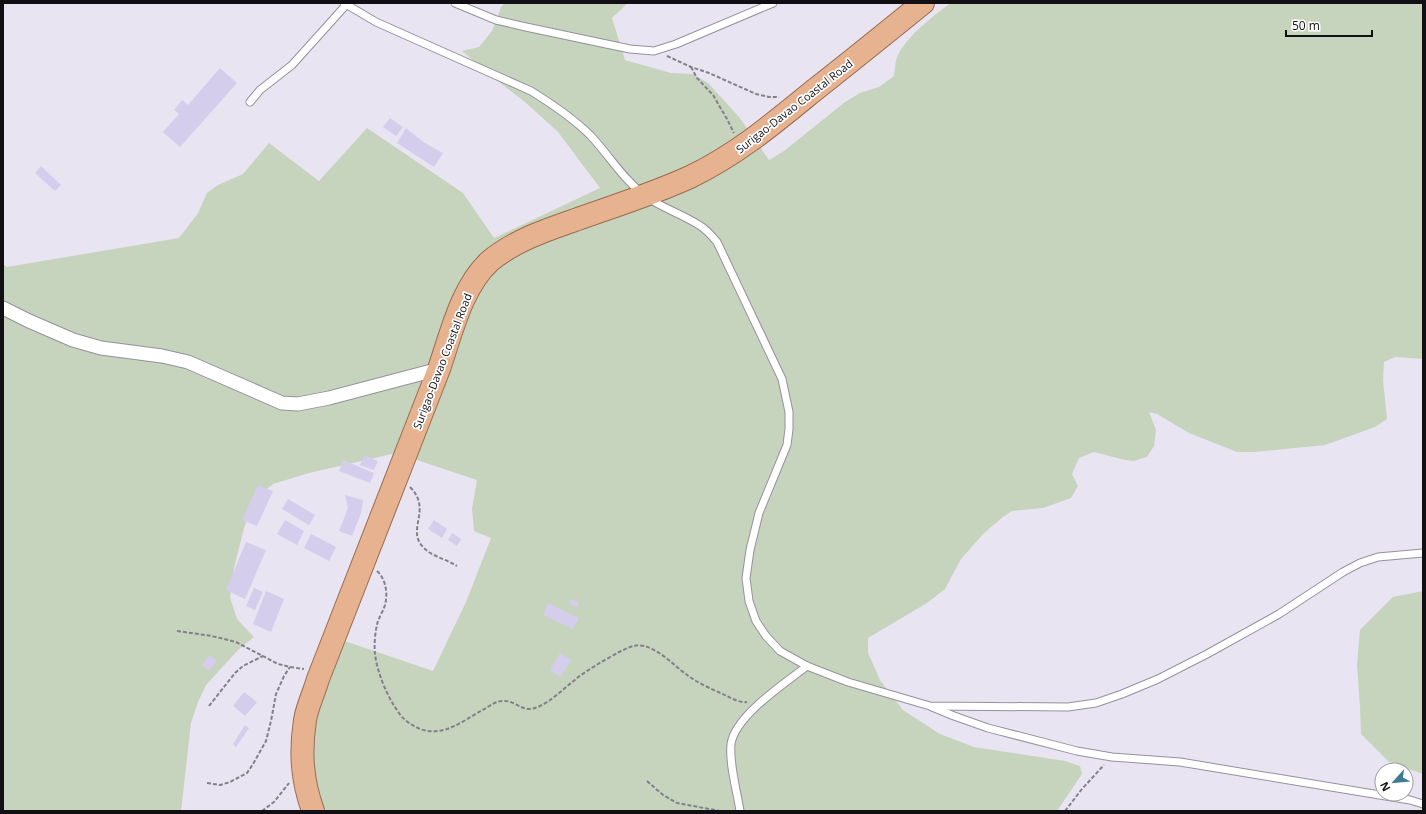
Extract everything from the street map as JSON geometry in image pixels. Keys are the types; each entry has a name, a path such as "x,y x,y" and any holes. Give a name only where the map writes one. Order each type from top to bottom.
{"highway":[{"name":"Surigao-Davao Coastal Road","path":"312,811 307,796 302,769 305,719 320,675 454,326 472,283 491,261 510,248 540,233 690,177 739,150 784,116 923,3"}],"street":[{"path":"3,308 73,340 102,348 162,356 188,362 282,403 298,404 323,399 439,368"}],"lane":[{"path":"454,3 496,20 630,49 654,51 676,44 773,3"},
{"path":"250,102 260,90 292,65 345,4 376,22 531,91 553,104 590,135 616,167 645,195 658,204 700,225 717,242 782,379 789,412 790,430 787,445 759,513 750,550 746,578 749,601 756,621 766,636 780,651 807,666 848,682 930,706 988,728 1077,751 1112,757 1180,762 1410,800 1423,804"},
{"path":"930,706 1068,707 1096,703 1158,679 1207,654 1279,614 1343,572 1360,564 1378,557 1423,553"},
{"path":"740,811 731,757 731,743 735,730 751,711 807,666"}],"path":[{"path":"654,51 756,94 769,97 785,97"},
{"path":"691,67 697,78 713,95 727,119 732,128 739,150"},
{"path":"396,480 410,487 419,498 420,506 417,536 422,546 429,552 457,566"},
{"path":"364,561 380,574 386,592 386,603 378,620 375,632 375,655 381,678 397,711 407,722 426,731 436,732 446,730 495,703 504,701 523,708 531,709 539,707 554,697 578,677 632,646 640,645 648,647 664,657 687,676 728,697 744,702 766,699"},
{"path":"177,631 212,636 236,642 278,664 290,668 307,669 320,675"},
{"path":"209,706 235,673 243,666 263,656"},
{"path":"207,783 220,785 230,782 247,773 254,764 266,741 276,694 284,676 290,668"},
{"path":"1065,811 1112,757"},
{"path":"262,811 274,802 302,769"},
{"path":"647,781 663,795 677,803 720,811"}],"green space":[{"path":"505,3 628,3 612,18 625,60 671,73 693,74 708,83 739,117 769,160 784,151 845,102 860,93 879,87 894,76 897,57 902,48 914,33 951,3 1423,3 1423,359 1395,357 1384,362 1383,380 1387,419 1375,427 1325,445 1254,452 1237,452 1189,433 1157,414 1149,412 1156,430 1154,446 1147,457 1134,461 1094,452 1079,458 1072,474 1078,486 1071,498 1043,508 1012,511 1003,517 984,533 961,559 945,589 927,603 868,638 868,653 880,680 903,710 940,734 974,747 1065,761 1080,766 1082,774 1057,811 316,811 312,787 313,718 339,639 433,671 466,602 491,538 474,531 472,509 477,480 396,453 309,473 273,484 255,499 244,528 234,568 230,597 237,619 254,637 238,650 206,685 198,702 191,723 181,811 3,811 3,264 7,267 179,238 198,213 207,193 218,185 243,174 269,143 319,181 367,128 463,193 494,238 600,188 558,132 525,102 462,51 479,47 492,31 501,7"},
{"path":"1423,591 1423,774 1414,771 1414,762 1389,762 1361,734 1357,665 1360,630 1393,597"}],"building":[{"path":"220,68 237,83 180,147 163,132 179,114 174,110 182,100 188,105"},
{"path":"390,118 403,127 396,136 383,127"},
{"path":"406,128 423,142 443,153 434,167 397,143"},
{"path":"41,166 61,185 55,191 35,173"},
{"path":"364,455 378,461 374,470 360,465"},
{"path":"343,460 374,473 370,483 339,471"},
{"path":"258,485 273,491 257,526 242,520"},
{"path":"345,495 363,500 361,513 352,536 339,531 348,508"},
{"path":"288,499 315,515 309,525 282,509"},
{"path":"285,520 304,531 297,545 277,534"},
{"path":"434,520 447,529 442,538 428,529"},
{"path":"452,533 461,539 457,546 448,540"},
{"path":"311,534 336,547 329,561 304,548"},
{"path":"246,542 266,550 245,599 226,590"},
{"path":"254,588 263,592 255,610 246,606"},
{"path":"266,591 284,599 271,632 253,624"},
{"path":"571,599 579,602 577,607 569,604"},
{"path":"548,603 579,618 573,629 543,615"},
{"path":"560,653 571,660 560,677 550,670"},
{"path":"209,655 217,661 209,671 202,666"},
{"path":"244,692 257,702 245,716 233,706"},
{"path":"245,725 249,728 236,747 233,744"}]}
